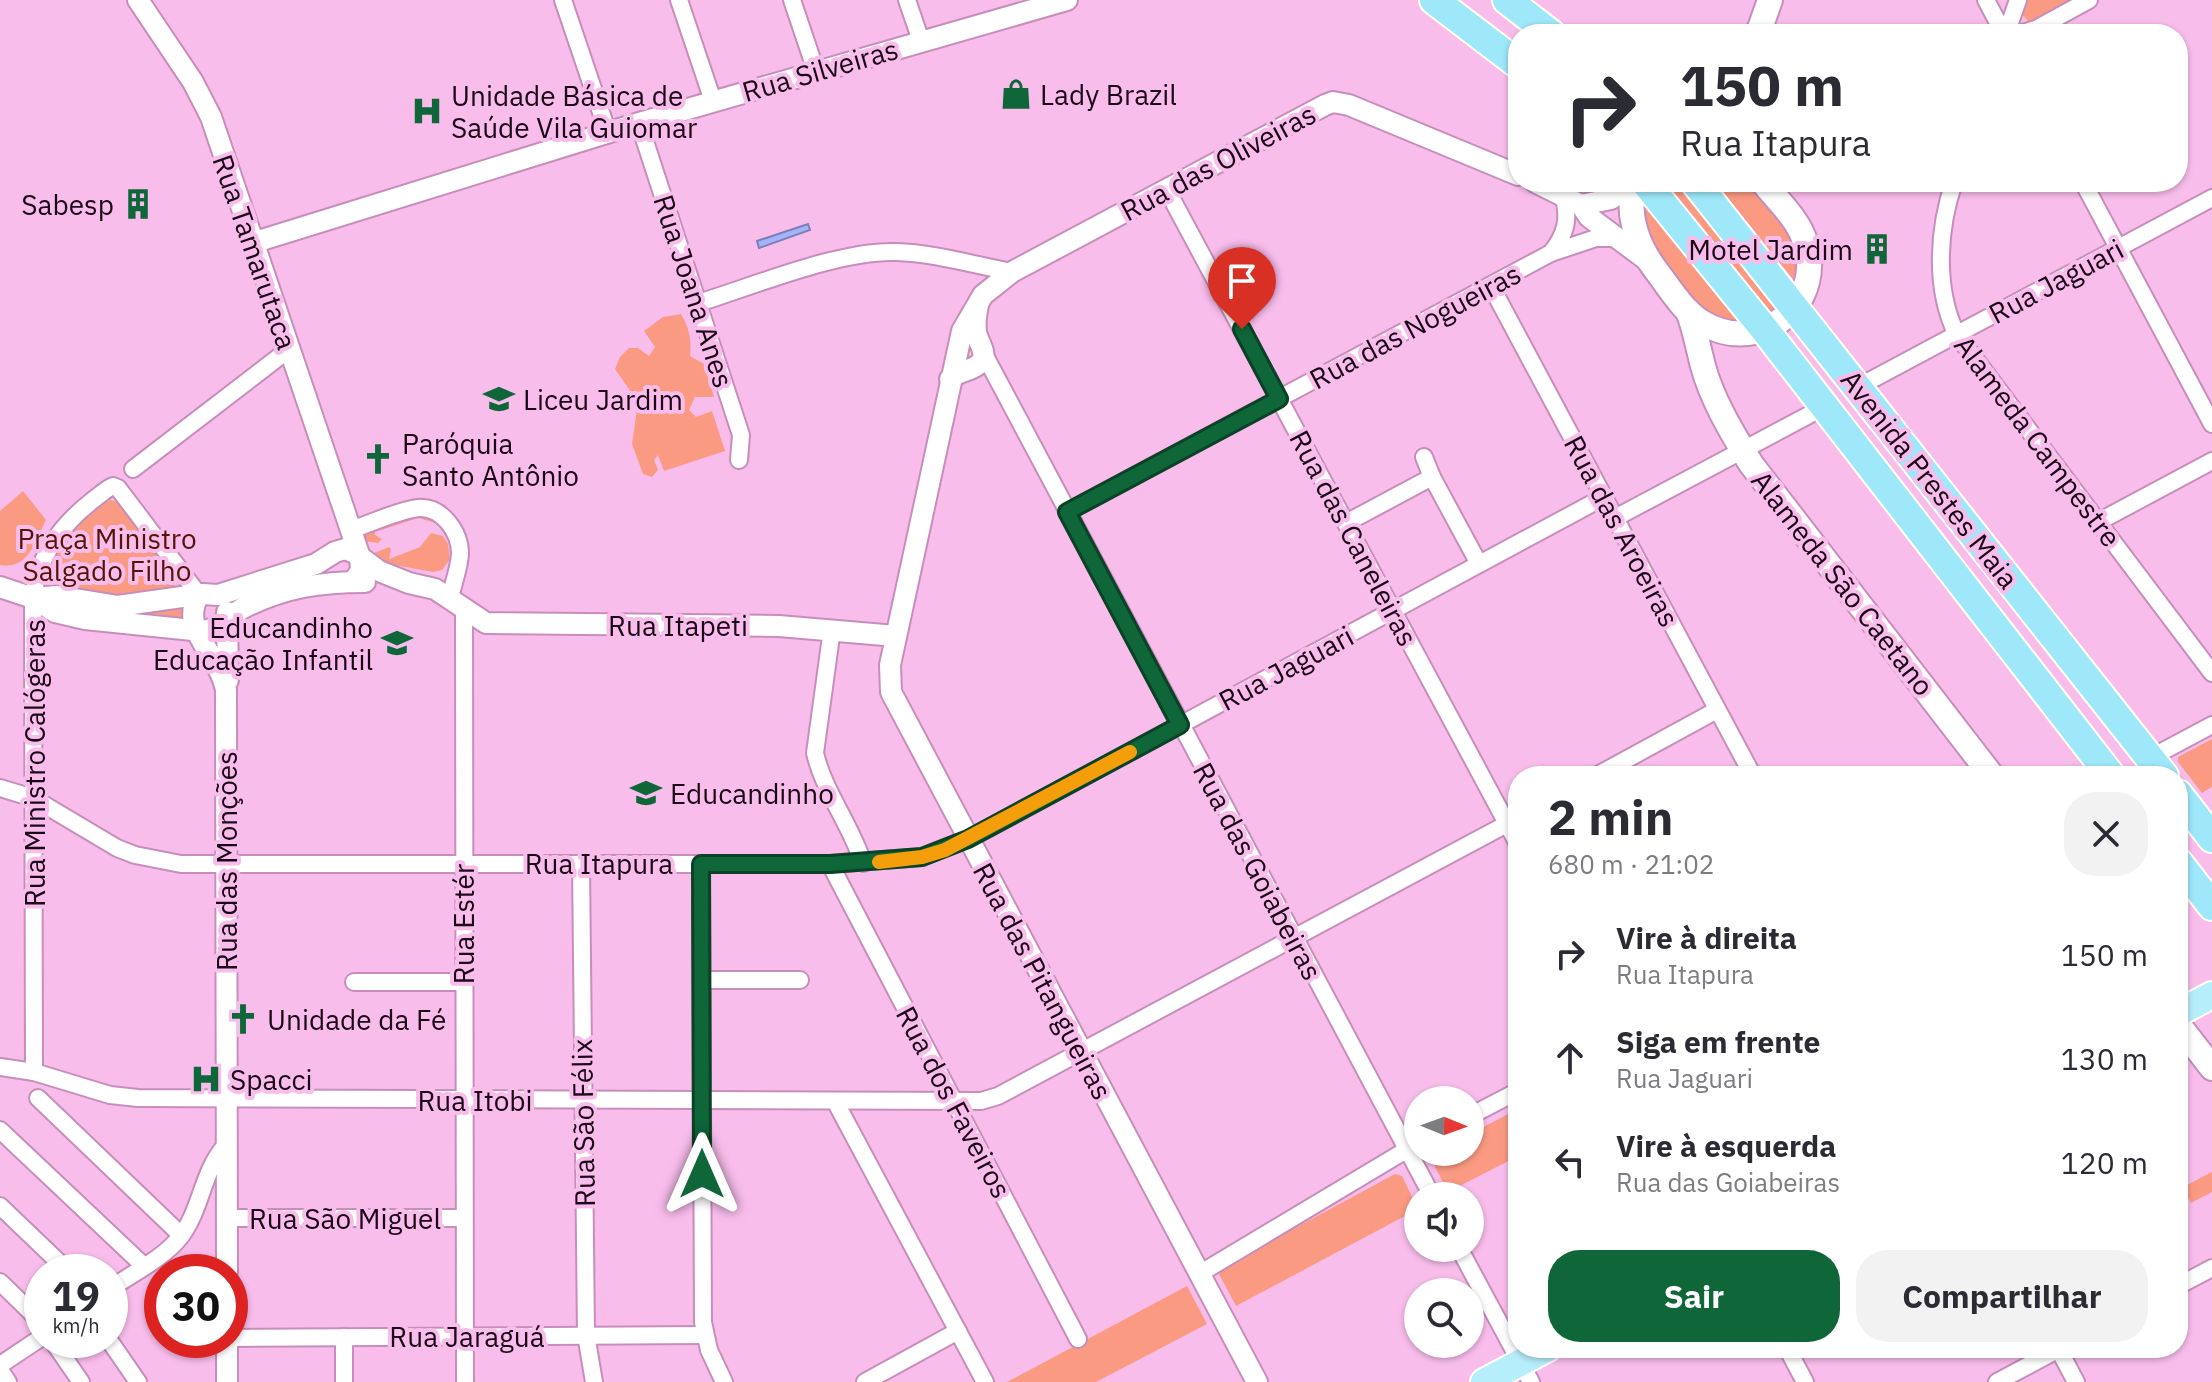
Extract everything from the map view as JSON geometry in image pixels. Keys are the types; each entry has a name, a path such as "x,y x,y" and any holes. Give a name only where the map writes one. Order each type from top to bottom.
{"highway":[{"path":"1434,0 1508,56"},
{"path":"1507,0 1538,24"},
{"name":"Avenida Prestes Maia","path":"1653,192 1765,330 2103,766"},
{"name":"Avenida Prestes Maia","path":"1703,192 2156,766"},
{"path":"2188,807 2212,838"},
{"path":"2188,875 2212,906"}],"main road":[{"path":"1762,24 1770,0"},
{"path":"1630,192 1635,233 1650,263 1688,311 1703,323 1736,335"},
{"path":"1709,381 1708,368 1714,349 1726,338 1765,330 1796,309 1807,284 1808,251 1796,223 1771,192"},
{"name":"Alameda São Caetano","path":"1688,311 1709,381 1742,450 1760,479 1984,766"},
{"path":"2188,1008 2212,995"},
{"path":"2188,1037 2212,1068"},
{"path":"1484,1382 1526,1372"}],"street":[{"name":"Rua Tamarutaca","path":"138,0 205,105 360,557"},
{"path":"563,0 608,133"},
{"path":"679,0 713,101"},
{"path":"792,0 816,71"},
{"path":"907,0 921,41"},
{"name":"Rua Silveiras","path":"252,243 639,123 921,41 1023,6 1067,0"},
{"path":"1986,0 1999,24"},
{"path":"2009,24 2018,0"},
{"path":"2045,24 2089,0"},
{"name":"Rua das Oliveiras","path":"1012,272 1333,102 1349,105 1508,171"},
{"name":"Rua Joana Anes","path":"639,123 741,435 739,460"},
{"name":"Rua das Caneleiras","path":"1167,190 1393,611 1508,812"},
{"path":"1556,192 1572,200 1589,217 1650,263"},
{"path":"1572,200 1611,199 1619,192"},
{"name":"Alameda Campestre","path":"1951,192 1945,210 1942,274 1947,312 1957,335 2212,673"},
{"path":"2088,192 2212,424"},
{"name":"Rua Jaguari","path":"1858,387 2212,198"},
{"name":"Rua das Nogueiras","path":"1551,253 1565,232 1567,209 1572,200"},
{"name":"Rua das Nogueiras","path":"1067,512 1551,253 1596,238 1616,238"},
{"path":"698,303 834,261 872,253 910,253 1012,272"},
{"name":"Rua das Pitangueiras","path":"1012,272 992,285 978,301 967,359 896,636 890,665 891,692 1257,1382"},
{"name":"Rua das Aroeiras","path":"1491,286 1748,766"},
{"path":"133,469 288,350"},
{"name":"Rua das Goiabeiras","path":"967,359 996,377 1294,938 1404,1132"},
{"path":"1615,518 1824,407"},
{"path":"1424,457 1479,564"},
{"path":"2098,522 2212,461"},
{"path":"1346,523 1432,477"},
{"name":"Rua Ministro Calógeras","path":"34,1072 33,598 38,568 55,539 77,513 113,486 118,488 208,595"},
{"name":"Rua Jaguari","path":"968,839 1604,497"},
{"name":"Rua Estér","path":"348,524 414,509 428,509 443,516 454,531 460,553 457,603 463,862 465,1382"},
{"path":"344,582 326,568 348,524"},
{"path":"33,598 57,596 118,606 208,595 316,564 332,554 350,550 375,569 409,583"},
{"path":"344,582 361,571 360,557"},
{"path":"0,587 33,598 55,612 85,619 209,630 266,598 314,583 409,583"},
{"name":"Rua Itapeti","path":"409,583 435,589 480,620 495,624 755,626 832,629 896,636"},
{"path":"208,595 225,603 228,619"},
{"path":"195,630 191,616 208,595"},
{"name":"Rua das Monções","path":"227,1254 228,619"},
{"path":"832,629 815,753 863,863"},
{"name":"Rua das Monções","path":"195,630 220,668 226,690"},
{"path":"1625,766 1717,710"},
{"path":"2158,766 2212,725"},
{"name":"Rua Itapura","path":"0,788 33,798 105,842 135,855 181,864 863,863 922,857 968,839"},
{"name":"Rua Itobi","path":"0,1067 34,1072 110,1095 227,1100 981,1101 998,1096 1508,824"},
{"name":"Rua São Félix","path":"581,863 586,1335 594,1382"},
{"path":"701,864 705,1335 724,1382"},
{"name":"Rua dos Faveiros","path":"830,864 1078,1339"},
{"path":"701,980 800,980"},
{"path":"354,982 463,982"},
{"path":"1484,1109 1508,1096"},
{"path":"38,1098 181,1235"},
{"path":"835,1101 985,1382"},
{"path":"0,1130 144,1266 128,1277"},
{"path":"161,1254 181,1235 211,1165 226,1145"},
{"path":"1199,1274 1404,1151"},
{"path":"0,1206 50,1254"},
{"name":"Rua São Miguel","path":"227,1218 464,1218"},
{"path":"1467,1262 1508,1339"},
{"path":"2188,1281 2212,1268"},
{"path":"0,1282 24,1305"},
{"path":"865,1382 958,1331"},
{"name":"Rua Jaraguá","path":"248,1339 705,1335"},
{"path":"344,1337 344,1382"},
{"path":"8,1382 0,1368 24,1350"},
{"path":"64,1358 81,1382"},
{"path":"121,1358 138,1382"},
{"path":"227,1382 228,1358"},
{"path":"1792,1358 1805,1382"},
{"path":"1997,1382 2041,1358"},
{"path":"2064,1358 2076,1382"}],"green space":[{"path":"2025,0 2073,0 2028,21 2022,14"},
{"path":"1640,192 1746,322 1722,321 1693,304 1648,244"},
{"path":"1668,192 1694,192 1780,304 1766,315"},
{"path":"1723,192 1758,192 1787,228 1798,253 1796,283"},
{"path":"681,314 689,334 690,356 704,364 714,397 695,397 689,410 696,417 712,411 725,451 664,471 658,455 654,460 658,470 652,477 643,474 632,444 638,402 615,369 620,357 629,348 638,348 649,356 655,347 644,331 663,317"},
{"path":"23,491 46,520 24,558 18,563 0,565 0,511"},
{"name":"Praça Ministro Salgado Filho","path":"110,500 120,502 176,578 177,583 170,591 124,596 94,595 50,583 48,572 57,548 90,513"},
{"path":"423,512 436,523 418,518 375,532 382,539 378,543 363,541 360,531"},
{"path":"431,533 443,536 448,544 450,559 442,570 433,572 373,561 372,554 389,547 389,559 420,547"},
{"path":"183,609 183,620 111,617 132,612"},
{"path":"2212,739 2212,787 2202,793 2188,775 2188,766 2181,766 2178,757"},
{"path":"1508,1114 1508,1161 1467,1182 1443,1182 1435,1166 1484,1166 1484,1127"},
{"path":"2212,1172 2212,1192 2191,1203 2188,1184"},
{"path":"1395,1174 1402,1176 1405,1182 1404,1216 1236,1306 1219,1274 1221,1268"},
{"path":"1187,1286 1207,1324 1096,1382 1007,1382"}],"water":[{"path":"808,224 810,230 759,248 757,241"}],"slow traffic":[{"path":"879,862 922,857 945,850 1130,752"}],"place":[{"name":"Lady Brazil","path":"1016,94"},
{"name":"Unidade Básica de Saúde Vila Guiomar","path":"427,111"},
{"name":"Sabesp","path":"138,204"},
{"name":"Motel Jardim","path":"1877,249"},
{"name":"Liceu Jardim","path":"499,399"},
{"name":"Paróquia Santo Antônio","path":"378,459"},
{"name":"Educandinho Educação Infantil","path":"397,643"},
{"name":"Educandinho","path":"646,793"},
{"name":"Unidade da Fé","path":"243,1019"},
{"name":"Spacci","path":"206,1079"}],"route":[{"path":"702,1174 701,864 830,864 922,857 968,839 1180,725 1067,512 1279,399 1242,329"}]}
